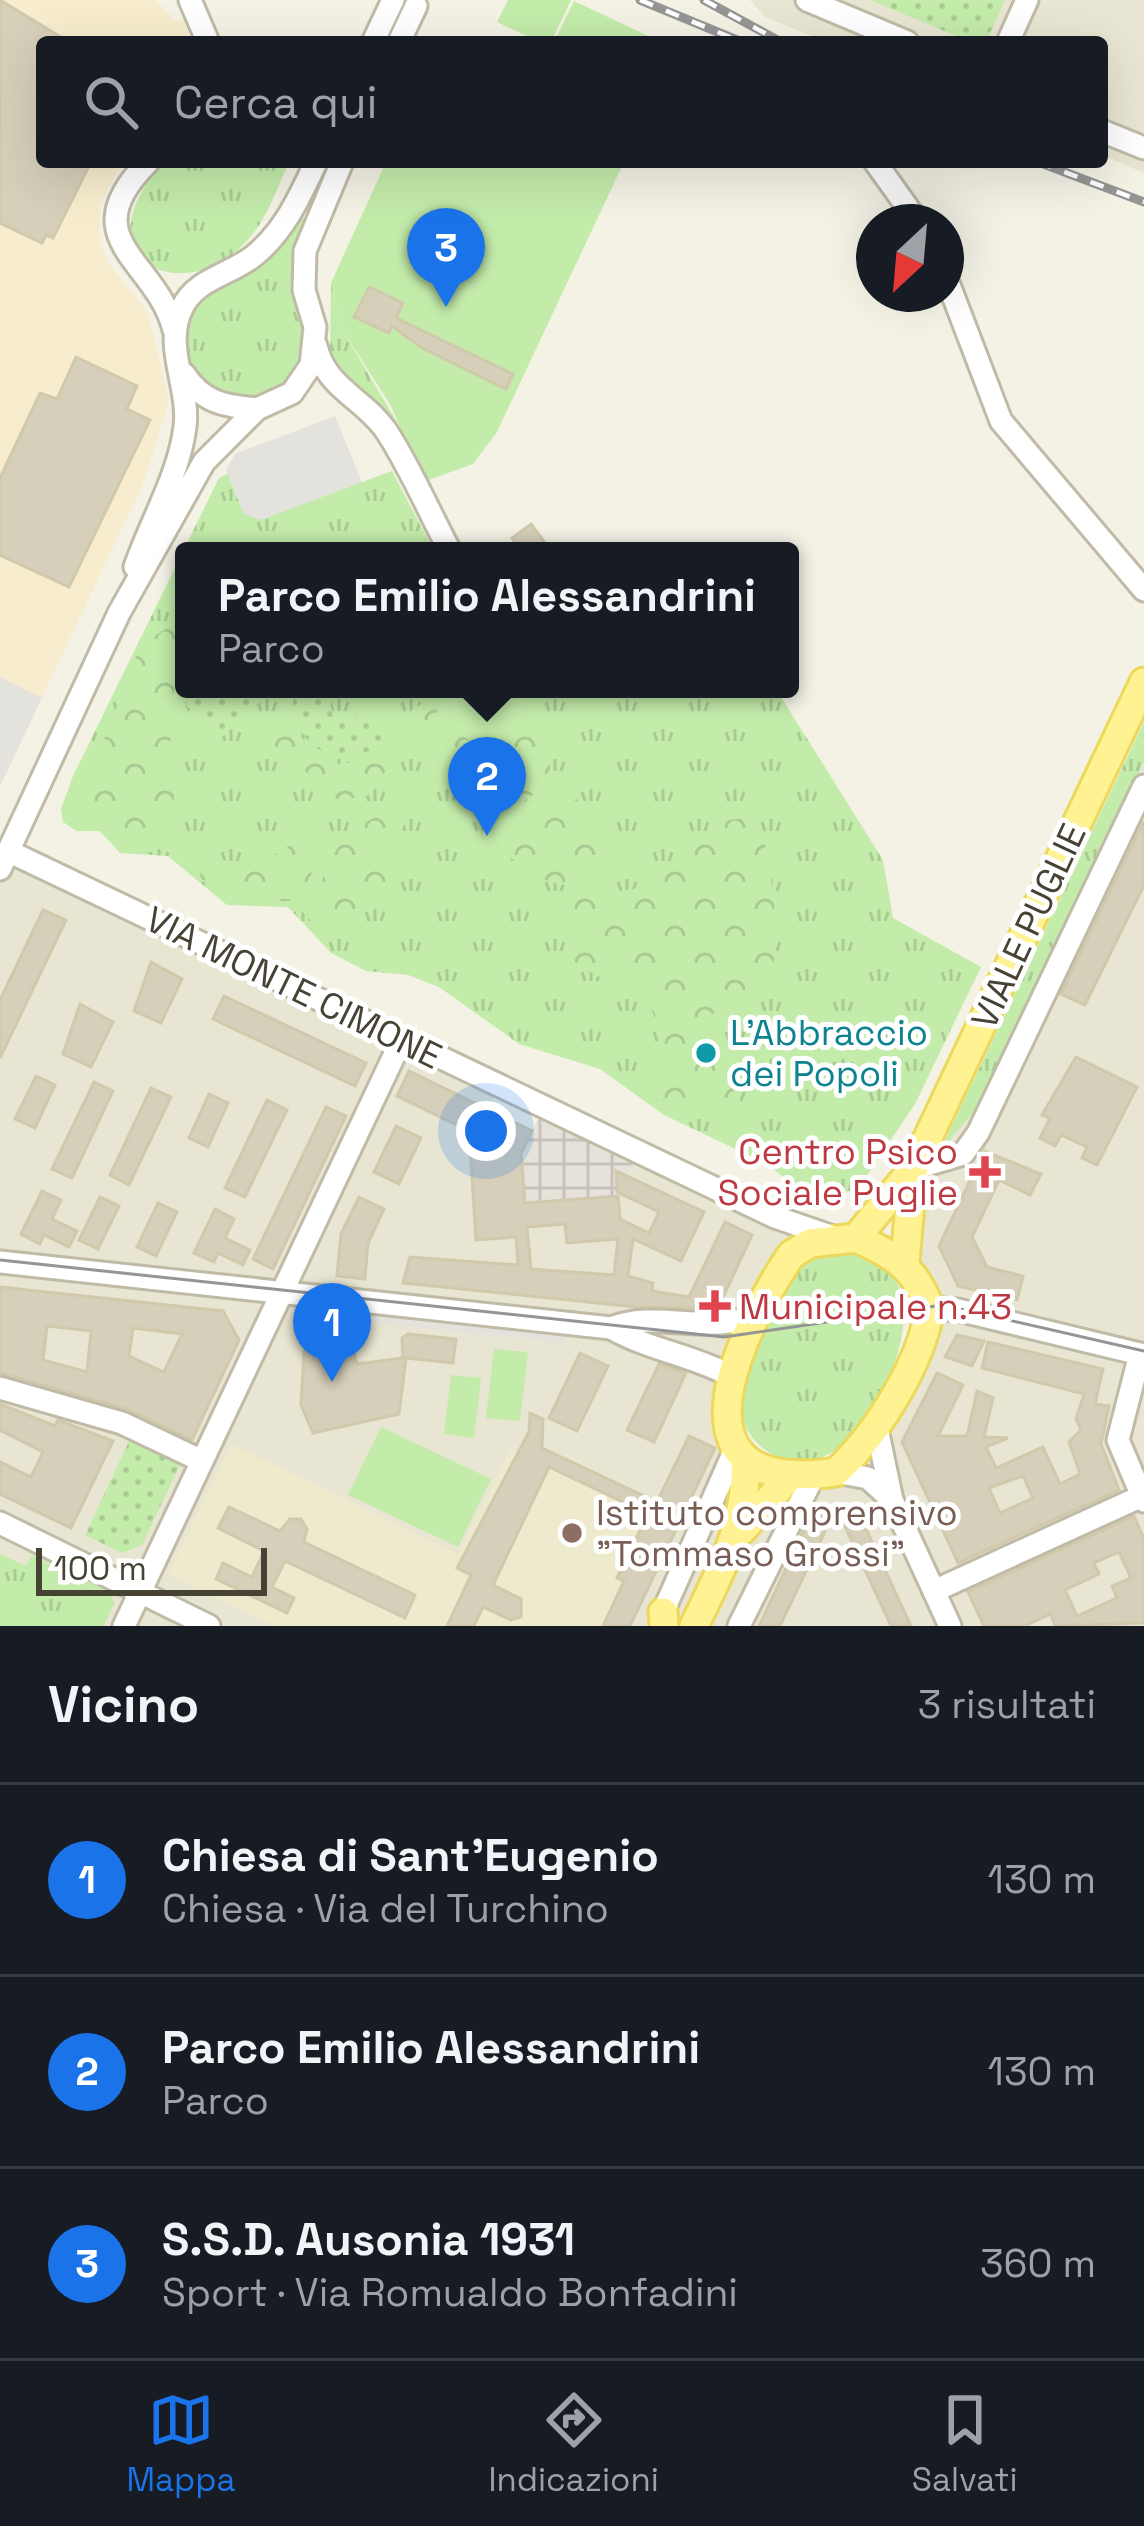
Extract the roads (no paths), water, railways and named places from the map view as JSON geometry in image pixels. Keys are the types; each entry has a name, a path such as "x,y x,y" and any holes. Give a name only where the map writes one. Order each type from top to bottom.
{"main road":[{"name":"VIALE PUGLIE","path":"846,1238 913,1169 1144,682"},
{"name":"VIALE PUGLIE","path":"905,1261 913,1169"},
{"path":"694,1626 736,1538 749,1483 741,1452 724,1419 731,1376 791,1255 810,1244 846,1238 905,1261 930,1309 877,1429 736,1538"},
{"path":"741,1452 814,1474"}],"street":[{"path":"190,0 205,36"},
{"path":"376,36 393,0"},
{"path":"807,0 893,36"},
{"path":"1011,36 1027,0"},
{"path":"402,36 416,6"},
{"path":"1108,133 1144,148"},
{"path":"119,613 183,438 186,400 175,331 162,296 125,255 116,220 123,191 143,168"},
{"path":"175,331 189,296 244,263 275,236 313,168"},
{"path":"339,168 312,226 303,263 316,346 328,379 389,435 445,542"},
{"path":"879,168 905,204"},
{"path":"143,275 186,282 216,277"},
{"path":"959,312 1001,421 1144,590"},
{"path":"292,393 311,365 316,346"},
{"path":"180,368 204,397 220,406 257,409"},
{"path":"2,864 119,613 204,462 257,409 292,393 344,392"},
{"name":"VIALE PUGLIE","path":"913,1169 963,1154 978,1133 1144,786"},
{"name":"VIA MONTE CIMONE","path":"2,864 402,1039 775,1217 846,1238"},
{"path":"124,1626 402,1039"},
{"path":"775,1217 786,1230 791,1255"},
{"path":"0,1262 611,1328 636,1342 692,1355 731,1376"},
{"path":"930,1309 949,1308 1142,1354 1118,1440 1143,1498 934,1591"},
{"path":"611,1328 633,1319 716,1326 760,1313"},
{"path":"0,1388 122,1423 202,1461"},
{"path":"877,1429 892,1500 950,1626"},
{"path":"663,1619 741,1452"},
{"path":"739,1626 814,1474 868,1478 892,1500"},
{"path":"0,1523 209,1626"}],"tram line":[{"path":"0,1260 724,1337 943,1305 1144,1351"}],"railway":[{"path":"640,0 727,36"},
{"path":"704,0 770,36"},
{"path":"1054,168 1144,202"}],"place":[{"name":"S.S.D. Ausonia 1931","path":"446,307"},
{"name":"Parco Emilio Alessandrini","path":"487,836"},
{"name":"L’Abbraccio dei Popoli","path":"706,1053"},
{"name":"Centro Psico Sociale Puglie","path":"985,1172"},
{"name":"Municipale n.43","path":"715,1306"},
{"name":"Chiesa di Sant’Eugenio","path":"332,1382"},
{"name":"Istituto comprensivo \"Tommaso Grossi\"","path":"572,1533"}]}
